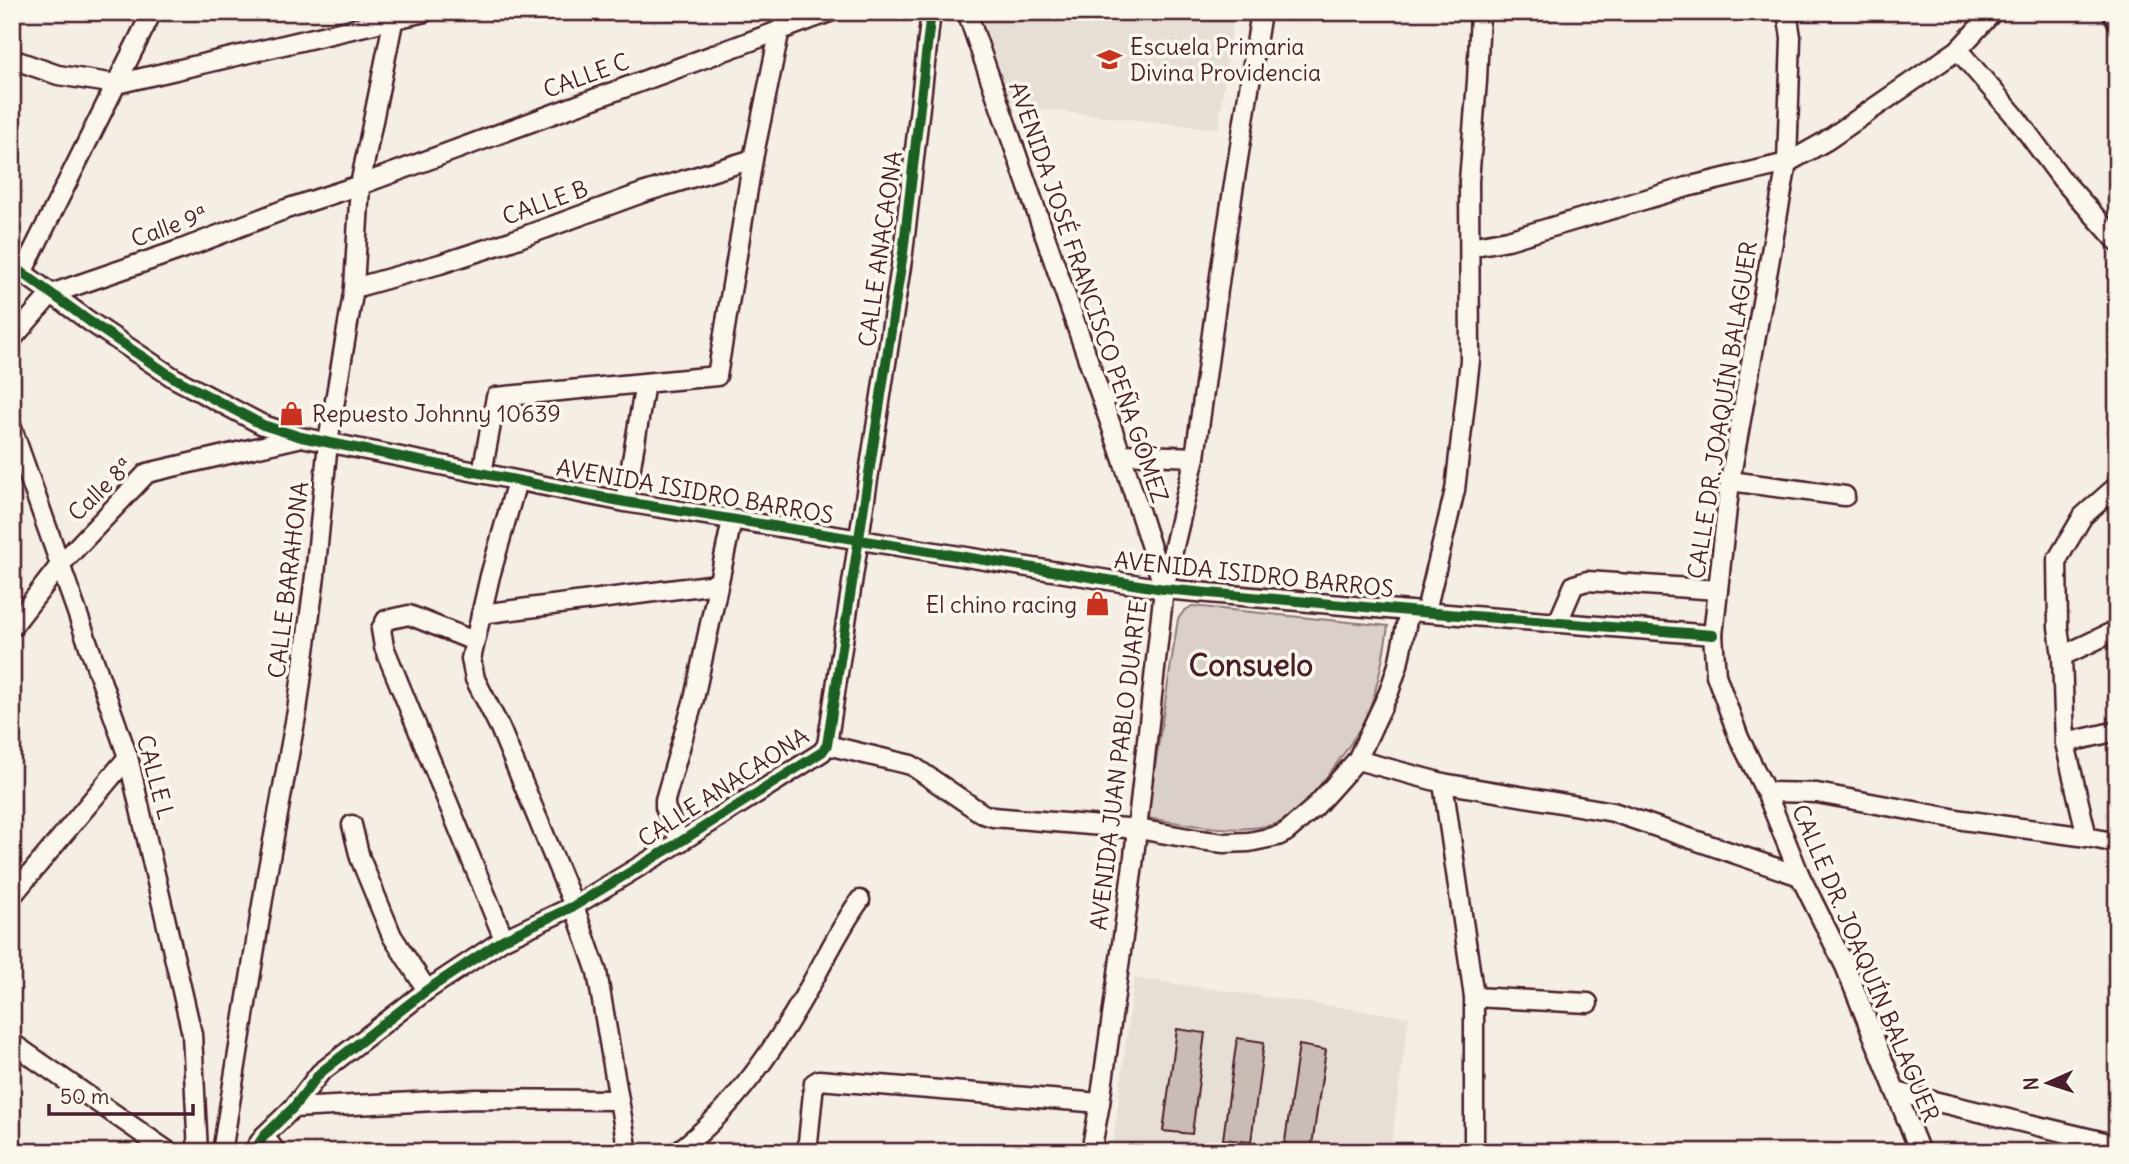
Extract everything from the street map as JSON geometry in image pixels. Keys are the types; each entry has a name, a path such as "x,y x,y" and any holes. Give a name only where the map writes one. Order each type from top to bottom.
{"street":[{"path":"17,269 152,12"},
{"path":"12,59 58,75 116,84 395,16 425,12"},
{"name":"CALLE C","path":"360,185 830,12"},
{"name":"CALLE ANACAONA","path":"253,1152 320,1073 427,990 504,939 574,906 680,842 822,752 827,745 903,253 931,12"},
{"name":"AVENIDA JOSÉ FRANCISCO PEÑA GÓMEZ","path":"967,12 1121,454 1164,589"},
{"name":"AVENIDA JUAN PABLO DUARTE","path":"1091,1152 1138,829 1164,589 1195,457 1261,12"},
{"path":"827,745 911,765 987,816 1138,829 1224,843 1270,839 1286,832 1314,808 1357,760 1389,692 1450,514 1470,360 1469,181 1480,12"},
{"name":"CALLE DR. JOAQUÍN BALAGUER","path":"1787,12 1791,37 1787,163 1730,481 1713,635 1716,675 1739,738 1766,792 1800,876 1846,966 1920,1152"},
{"path":"1470,247 1542,231 1570,220 1614,210 1687,187 1787,163 1826,141 1958,50 1993,12"},
{"path":"2112,12 2117,21"},
{"name":"CALLE BARAHONA","path":"222,1152 267,874 297,712 315,576 328,442 354,288 360,185 395,16"},
{"path":"482,473 496,397 717,376 753,159 780,29"},
{"path":"1958,50 2015,116 2061,178 2117,241"},
{"name":"CALLE B","path":"354,288 440,264 642,193 753,159"},
{"name":"Calle 9ª","path":"12,339 51,294 360,185"},
{"name":"AVENIDA ISIDRO BARROS","path":"17,269 174,378 263,425 301,437 625,502 1164,589 1713,635"},
{"path":"625,502 645,383"},
{"name":"CALLE L","path":"12,428 128,757 192,1034 198,1152"},
{"name":"Calle 8ª","path":"12,626 60,565 147,473 301,437"},
{"path":"1121,454 1195,457"},
{"path":"517,481 471,659 475,680 500,728 574,906 597,972 628,1152"},
{"path":"1730,481 1845,496"},
{"path":"2087,837 2065,743 2057,560 2083,516 2117,486"},
{"path":"680,842 665,800 694,699 732,520"},
{"path":"1558,622 1574,585 1587,581 1718,590"},
{"path":"481,614 717,584"},
{"path":"474,641 409,615 386,620 381,629 384,647 504,939"},
{"path":"2062,656 2117,630"},
{"path":"2065,743 2117,732"},
{"path":"12,896 128,757"},
{"path":"1357,760 1443,783 1613,812 1800,876"},
{"path":"1443,783 1474,997 1474,1152"},
{"path":"1766,792 1817,793 1963,820 2087,837 2117,844"},
{"path":"352,825 360,858 392,936 427,990"},
{"path":"677,1152 695,1138 741,1091 768,1056 860,900"},
{"path":"1474,997 1588,1003"},
{"path":"12,1043 169,1152"},
{"path":"807,1152 814,1083 819,1080 1100,1103"},
{"path":"1896,1092 2117,1145"},
{"path":"293,1108 476,1099 618,1100"},
{"path":"264,1136 276,1152"}],"shaded area":[{"name":"Escuela Primaria Divina Providencia","path":"976,12 1234,12 1218,129 1010,106"},
{"path":"1192,606 1388,626 1383,658 1369,710 1354,738 1314,792 1287,818 1275,824 1228,829 1147,818 1178,619"},
{"path":"1134,978 1409,1017 1390,1152 1112,1152"}],"building":[{"path":"1177,1029 1205,1033 1192,1134 1163,1131"},
{"path":"1237,1038 1264,1042 1251,1142 1223,1139"},
{"path":"1299,1045 1326,1050 1311,1152 1284,1148"}],"cycle path":[{"path":"253,1152 320,1073 427,990 504,939 574,906 680,842 822,752 827,745 903,253 931,12"},
{"path":"12,265 174,378 263,425 301,437 625,502 1164,589 1713,635"}],"place":[{"name":"Escuela Primaria Divina Providencia","path":"1110,59"},
{"name":"Repuesto Johnny 10639","path":"292,413"},
{"name":"El chino racing","path":"1097,604"}],"district":[{"name":"Consuelo","path":"1251,665"}]}
